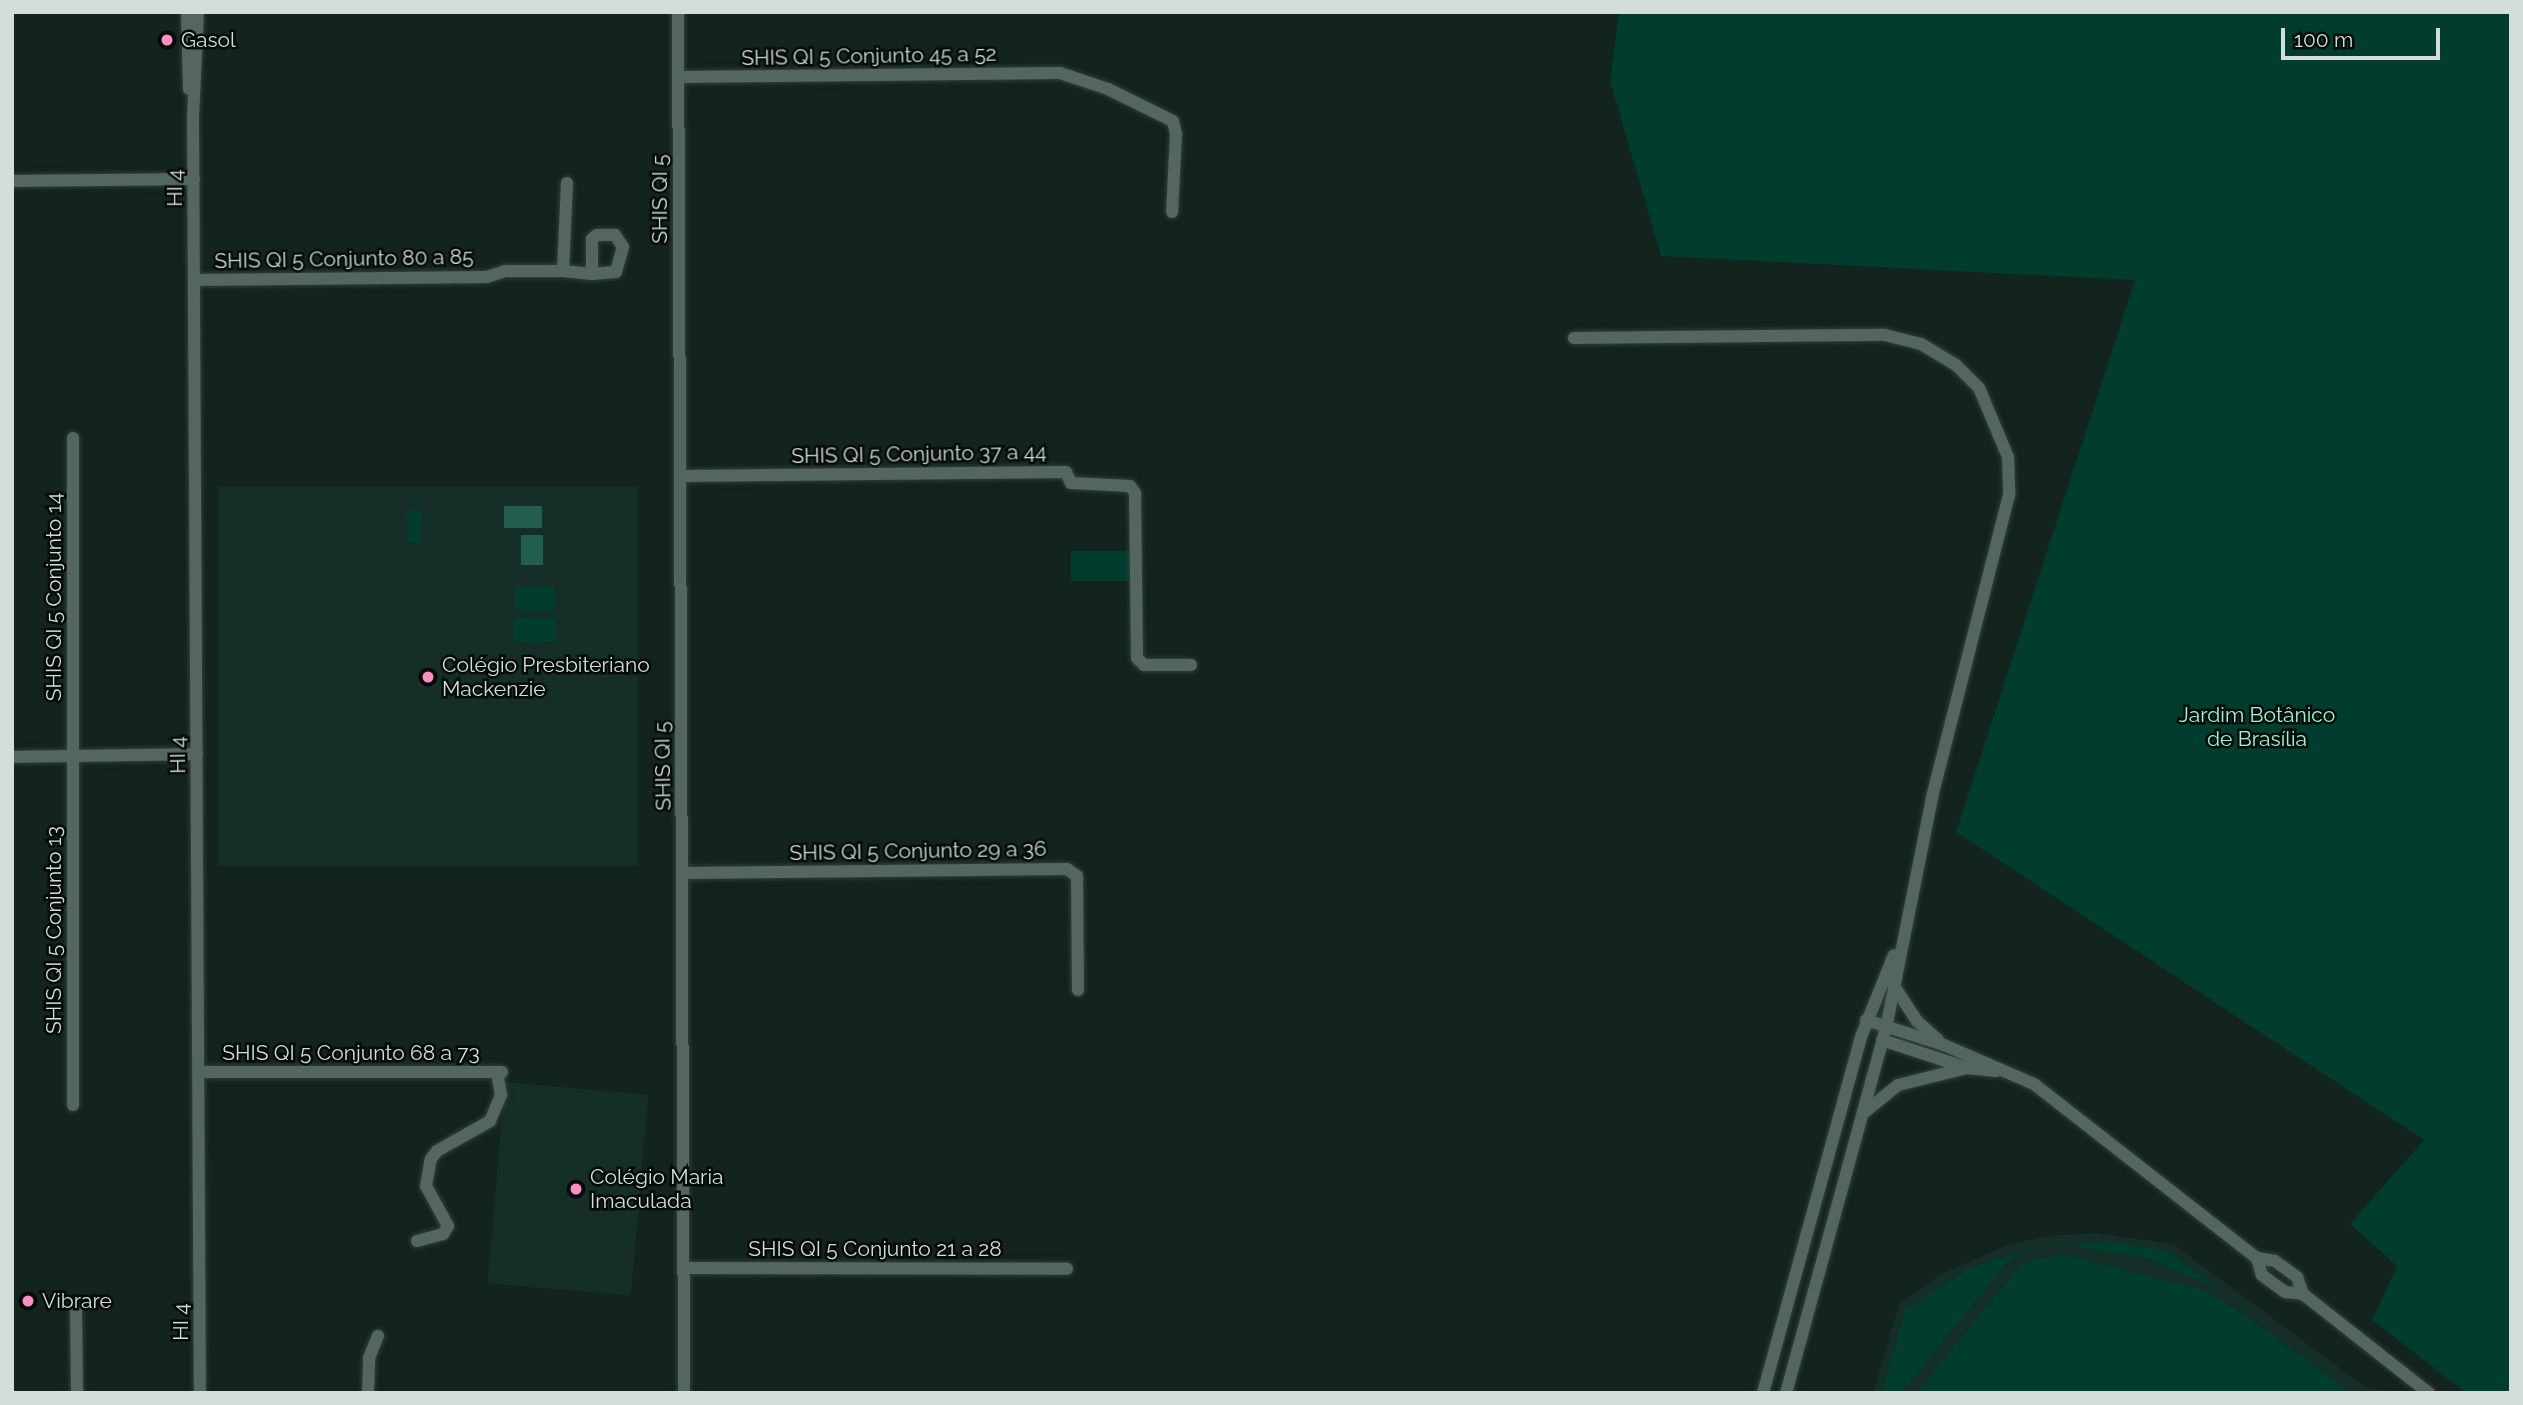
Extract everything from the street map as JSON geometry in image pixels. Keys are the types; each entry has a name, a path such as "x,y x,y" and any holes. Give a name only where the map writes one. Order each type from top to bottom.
{"street":[{"name":"HI 4","path":"187,12 194,179 200,1393"},
{"name":"HI 4","path":"193,117 198,12"},
{"name":"SHIS QI 5","path":"678,12 684,873 684,1393"},
{"name":"SHIS QI 5 Conjunto 45 a 52","path":"678,77 1060,73 1108,89 1173,121 1176,134 1172,212"},
{"path":"12,181 194,179"},
{"path":"563,271 567,183"},
{"name":"SHIS QI 5 Conjunto 80 a 85","path":"194,281 563,271 592,274"},
{"path":"1574,338 1885,335 1921,344 1956,365 1979,388 2008,457 2009,495 1901,938 1887,1024 1786,1393"},
{"name":"SHIS QI 5 Conjunto 14","path":"73,438 73,756"},
{"name":"SHIS QI 5 Conjunto 37 a 44","path":"680,476 1066,472 1071,483 1130,486 1135,493 1137,658 1144,665 1191,665"},
{"path":"12,757 197,754"},
{"name":"SHIS QI 5 Conjunto 13","path":"73,756 73,1105"},
{"name":"SHIS QI 5 Conjunto 29 a 36","path":"684,873 1067,869 1077,876 1078,990"},
{"path":"1763,1393 1866,1020 1901,938"},
{"path":"1894,986 1917,1021 1944,1045"},
{"path":"1866,1020 1887,1024 1944,1045 2034,1084 2258,1258 2268,1279 2285,1292 2304,1293"},
{"path":"1882,1040 1967,1068 2008,1072"},
{"path":"1862,1116 1876,1098 1898,1085 1967,1068"},
{"name":"SHIS QI 5 Conjunto 68 a 73","path":"200,1072 499,1072 501,1095 491,1121 437,1151 431,1159 426,1186 447,1226 443,1234 417,1241"},
{"path":"2258,1258 2275,1261 2297,1278 2304,1293 2429,1393"},
{"name":"SHIS QI 5 Conjunto 21 a 28","path":"684,1268 1067,1269"},
{"path":"76,1309 76,1393"},
{"path":"368,1393 369,1358 378,1336"}],"shaded area":[{"name":"Colégio Presbiteriano Mackenzie","path":"218,487 638,487 638,866 218,866"},
{"path":"504,506 542,506 542,528 504,528"},
{"path":"521,535 543,535 543,565 521,565"},
{"name":"Colégio Maria Imaculada","path":"505,1082 648,1095 631,1296 487,1283"},
{"path":"2096,1233 2173,1244 2367,1388 2410,1393 1873,1393 1899,1304 1939,1275 2007,1245 2054,1235"}],"green space":[{"name":"Jardim Botânico de Brasília","path":"1619,12 2511,12 2511,1393 2466,1393 2372,1320 2397,1266 2350,1224 2424,1140 1956,832 2135,280 1661,256 1610,81"},
{"path":"407,509 421,509 422,542 408,542"},
{"path":"1071,551 1130,551 1130,581 1071,581"},
{"path":"515,587 555,587 555,611 515,611"},
{"path":"514,618 556,618 556,642 514,642"},
{"path":"2110,1241 2168,1252 2219,1289 2148,1259 2070,1245"},
{"path":"2025,1250 2008,1262 1901,1393 1882,1393 1905,1310 1970,1268"},
{"path":"2065,1255 2199,1289 2236,1309 2352,1393 1916,1393 2022,1263"}],"place":[{"name":"Gasol","path":"167,40"},
{"name":"Colégio Presbiteriano Mackenzie","path":"428,677"},
{"name":"Colégio Maria Imaculada","path":"576,1189"},
{"name":"Vibrare","path":"28,1301"}]}
